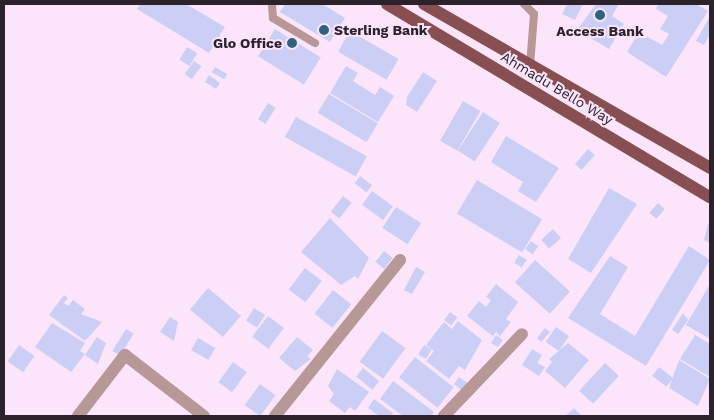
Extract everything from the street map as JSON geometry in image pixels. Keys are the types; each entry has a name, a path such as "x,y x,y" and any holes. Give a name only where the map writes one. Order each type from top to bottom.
{"main road":[{"name":"Ahmadu Bello Way","path":"387,4 710,197"},
{"name":"Ahmadu Bello Way","path":"424,4 710,168"}],"street":[{"path":"274,416 400,260"},
{"path":"444,416 522,334"},
{"path":"78,416 125,355 204,416"}],"lane":[{"path":"272,4 273,18 315,44"},
{"path":"524,4 534,14 530,66"}],"building":[{"path":"140,4 186,4 225,27 209,53 137,9"},
{"name":"Sterling Bank","path":"285,4 322,4 345,18 330,42 280,12"},
{"path":"567,4 583,4 575,20 562,14"},
{"path":"596,4 619,4 612,16 624,24 609,49 577,30"},
{"path":"658,4 696,4 708,11 666,77 627,52 639,32 662,45 669,34 660,29 668,16 656,9"},
{"path":"710,16 710,34 704,45 696,41"},
{"path":"275,29 321,58 304,85 258,56"},
{"path":"350,31 398,59 386,80 338,52"},
{"path":"187,47 197,53 190,66 179,60"},
{"path":"194,61 201,66 192,79 185,74"},
{"path":"346,66 358,73 353,81 375,95 380,87 394,96 378,122 330,93"},
{"path":"215,67 227,74 224,79 212,72"},
{"path":"423,72 437,81 417,112 406,105 407,97"},
{"path":"209,75 220,83 216,89 205,82"},
{"path":"329,94 378,123 367,142 318,113"},
{"path":"463,101 480,111 457,151 440,141"},
{"path":"268,103 276,108 266,124 258,119"},
{"path":"483,112 500,123 475,161 458,151"},
{"path":"296,117 367,156 356,176 285,137"},
{"path":"506,136 559,168 536,202 518,191 523,182 491,162"},
{"path":"588,149 595,155 582,170 575,164"},
{"path":"360,176 372,185 367,192 355,183"},
{"path":"477,180 542,219 522,253 457,213"},
{"path":"609,188 637,204 591,273 568,259"},
{"path":"372,191 393,206 383,220 362,205"},
{"path":"343,196 352,203 339,219 331,212"},
{"path":"658,203 665,209 656,219 649,213"},
{"path":"396,207 421,223 408,244 382,228"},
{"path":"330,218 369,258 358,279 355,276 341,285 301,252"},
{"path":"708,224 710,225 710,243 704,240"},
{"path":"553,229 561,238 549,249 541,240"},
{"path":"531,241 538,246 532,254 525,249"},
{"path":"689,246 710,260 646,366 568,318 610,256 628,267 600,314 635,336"},
{"path":"384,251 393,258 384,269 375,262"},
{"path":"519,255 527,260 522,267 514,263"},
{"path":"535,260 570,291 550,314 515,282"},
{"path":"416,267 425,272 412,294 404,290"},
{"path":"305,268 322,281 306,302 289,290"},
{"path":"496,284 518,302 506,319 511,322 500,336 496,332 493,336 467,316 479,301 486,307 491,300 486,297"},
{"path":"710,284 710,339 686,325"},
{"path":"208,288 241,316 223,337 190,309"},
{"path":"333,290 351,304 333,328 315,314"},
{"path":"64,295 68,298 64,303 68,306 73,300 85,309 81,314 102,322 85,341 49,315"},
{"path":"254,308 265,315 257,328 246,321"},
{"path":"450,312 457,317 451,325 444,320"},
{"path":"683,313 688,320 678,334 672,330"},
{"path":"268,316 284,328 268,349 252,337"},
{"path":"170,317 178,322 174,341 160,332"},
{"path":"458,321 482,340 465,370 459,366 449,379 426,361 434,351 426,345 444,322 452,329"},
{"path":"52,323 85,343 80,351 85,354 71,372 35,347"},
{"path":"556,327 569,336 559,351 546,342"},
{"path":"545,328 550,332 541,342 537,338"},
{"path":"126,329 134,334 120,356 112,351"},
{"path":"382,331 405,348 383,379 360,362"},
{"path":"496,335 503,340 498,347 491,343"},
{"path":"695,335 710,344 710,377 680,359"},
{"path":"97,337 106,343 98,364 85,355"},
{"path":"297,337 313,350 307,356 311,359 295,371 279,358"},
{"path":"198,338 215,348 208,360 191,350"},
{"path":"568,343 589,360 565,388 545,371 552,362 549,359"},
{"path":"19,345 35,356 23,372 8,361"},
{"path":"424,345 432,350 426,359 418,354"},
{"path":"532,349 542,355 537,363 545,367 539,376 522,365"},
{"path":"415,357 454,387 438,408 399,377"},
{"path":"679,360 710,379 698,406 669,388"},
{"path":"233,362 247,372 232,392 218,382"},
{"path":"605,363 619,376 593,404 579,391"},
{"path":"659,367 673,378 666,387 652,376"},
{"path":"363,368 379,381 372,390 356,377"},
{"path":"337,369 369,392 355,411 350,407 345,413 329,401 334,394 328,386"},
{"path":"459,377 469,384 464,391 454,384"},
{"path":"393,381 434,412 431,416 403,416 380,399"},
{"path":"260,384 275,395 260,416 245,405"},
{"path":"374,399 393,413 391,416 379,416 368,408"},
{"path":"574,408 582,416 565,416"}],"place":[{"name":"Access Bank","path":"600,15"},
{"name":"Sterling Bank","path":"324,30"},
{"name":"Glo Office","path":"292,43"}]}
